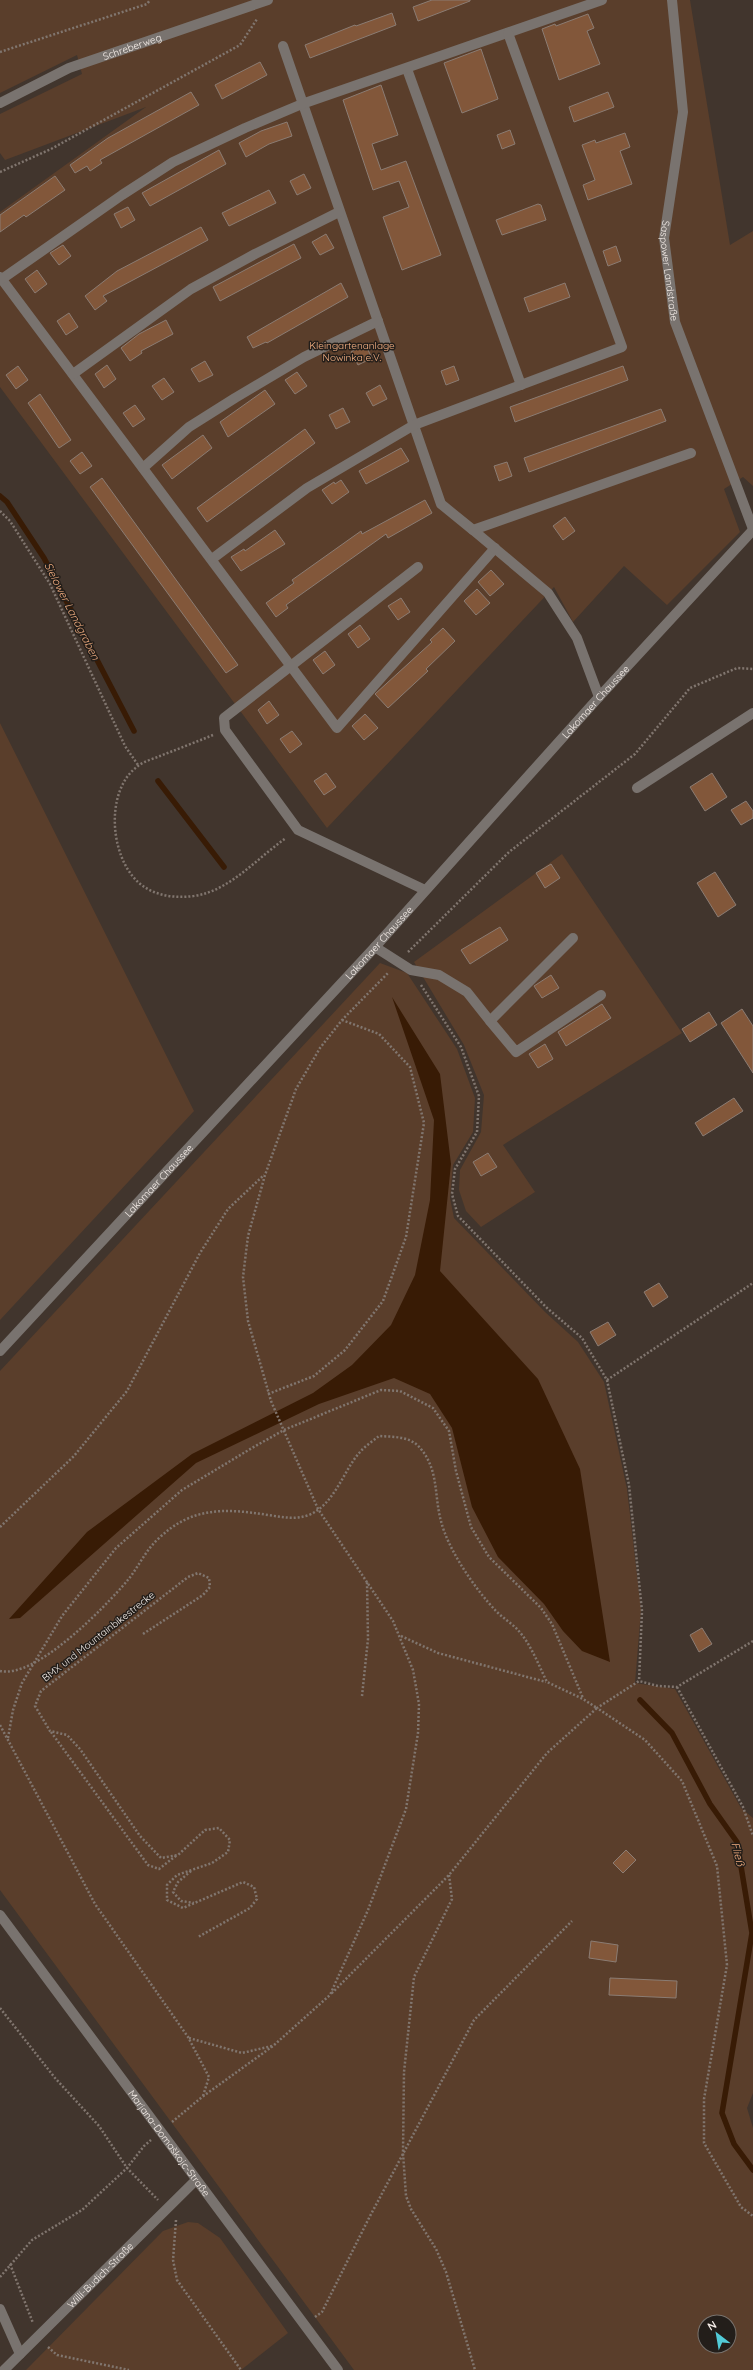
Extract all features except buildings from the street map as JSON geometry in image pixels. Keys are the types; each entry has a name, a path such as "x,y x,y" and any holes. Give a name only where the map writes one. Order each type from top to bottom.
{"street":[{"name":"Schreberweg","path":"0,103 69,68 268,0"},
{"path":"495,548 337,728 1,278 173,162 245,128 302,104 407,69 602,0"},
{"name":"Saspower Landstraße","path":"672,0 683,112 664,238 675,322 753,529"},
{"path":"212,559 307,488 414,426 521,384 622,347 508,32"},
{"path":"283,46 441,504 548,593 576,638 599,697"},
{"path":"407,69 521,384"},
{"path":"72,374 191,289 255,254 339,212"},
{"path":"143,468 189,427 235,398 304,357 378,322"},
{"path":"473,530 691,453"},
{"name":"Lakomaer Chaussee","path":"0,1351 375,947 599,697 753,529"},
{"path":"418,567 290,665 224,718 225,730 298,830 425,890"},
{"path":"638,788 753,713"},
{"path":"490,1021 573,938"},
{"path":"375,947 411,970 439,975 467,992 516,1052 601,995"},
{"name":"Marjana-Domaškojc-Straße","path":"0,1915 338,2370"},
{"name":"Willi-Budich-Straße","path":"4,2370 196,2180"},
{"path":"0,2309 20,2354"}],"path":[{"path":"0,52 147,4 150,0"},
{"path":"0,172 51,149 240,45 261,13"},
{"path":"0,511 10,522 50,584 125,746 138,765"},
{"path":"330,1995 368,1910 406,1809 418,1733 419,1704 413,1670 401,1636 367,1581 318,1510 268,1394 248,1321 243,1277 248,1236 264,1175 296,1089 320,1048 342,1020 398,962 509,852 635,754 690,688 737,668 753,669"},
{"path":"225,730 138,765 126,778 115,802 116,835 124,865 144,886 174,898 206,893 232,882 266,853 298,830"},
{"path":"411,970 461,1047 479,1096 477,1132 455,1169 452,1194 458,1216 547,1308 582,1338 607,1380 629,1485 642,1611 639,1681"},
{"path":"268,1394 314,1376 345,1350 383,1300 406,1237 424,1123 410,1067 379,1034 342,1020"},
{"path":"0,1527 74,1456 127,1391 200,1253 228,1209 264,1175"},
{"path":"607,1380 753,1283"},
{"path":"8,1738 13,1710 22,1683 62,1616 116,1548 182,1490 284,1430 381,1390 400,1391 433,1408 449,1431 456,1471 471,1528 490,1557 541,1608 548,1619 583,1699"},
{"path":"0,1671 8,1673 35,1662 57,1649 128,1580 157,1540 175,1525 192,1515 225,1510 290,1519 309,1515 318,1510 337,1488 360,1452 379,1436 407,1438 420,1448 430,1463 438,1488 441,1521 453,1549 477,1589 497,1612 517,1629 530,1646 547,1682"},
{"name":"BMX und Mountainbikestrecke","path":"50,1732 35,1706 41,1691 188,1577 198,1573 209,1578 210,1587 203,1594 143,1634"},
{"path":"362,1696 368,1639 367,1581"},
{"path":"401,1636 438,1653 547,1682 583,1699 646,1740 682,1781 717,1866 727,1965 704,2099 704,2143 741,2207 753,2216"},
{"path":"0,2277 32,2240 82,2210 127,2168 144,2146 202,2097 273,2046 330,1995 449,1875 547,1753 597,1708 639,1681 658,1686 677,1687 753,1641"},
{"path":"677,1687 743,1807 753,1836"},
{"path":"0,1725 95,1904 188,2037 208,2077 202,2097"},
{"path":"50,1732 67,1735 80,1749 150,1848 161,1858 178,1855"},
{"path":"50,1732 148,1865 159,1869 178,1855 205,1830 219,1828 230,1840 228,1852 212,1863 177,1875 167,1885 167,1900 183,1908 243,1882 254,1887 257,1899 250,1908 198,1937"},
{"path":"193,1870 178,1882 173,1892 181,1901 194,1903"},
{"path":"449,1875 452,1899 414,1977 404,2072 403,2153 406,2196 410,2208 436,2249 446,2272 475,2370"},
{"path":"304,2324 322,2312 403,2153 474,2020 572,1921"},
{"path":"0,2008 55,2078 98,2126 127,2168 177,2221 173,2260 177,2280 241,2370"},
{"path":"188,2037 242,2053 273,2046"},
{"path":"10,2264 38,2336 57,2355 128,2370"}],"green space":[{"name":"Kleingartenanlage Nowinka e.V.","path":"0,0 690,0 730,245 753,231 753,486 743,477 724,489 740,532 667,605 624,566 573,622 554,587 327,828 0,387 0,212 146,107 5,160 0,153 0,114 82,74 77,55 0,93"},
{"path":"0,723 194,1111 0,1320"},
{"path":"562,854 682,1033 503,1145 535,1192 481,1227 466,1211 459,1190 460,1170 481,1132 484,1095 464,1045 414,962"},
{"path":"380,963 407,973 457,1049 475,1098 473,1132 453,1165 450,1198 454,1218 545,1312 578,1342 604,1382 627,1489 641,1610 635,1683 675,1689 741,1808 753,1818 753,2093 747,2108 753,2128 753,2370 354,2370 0,1890 0,1371"},
{"path":"188,2222 198,2223 220,2238 288,2333 241,2370 26,2370 163,2231"}],"shaded area":[{"path":"392,997 440,1074 451,1164 440,1271 538,1379 580,1469 610,1662 582,1651 563,1631 544,1604 498,1557 472,1507 452,1428 430,1394 394,1378 319,1404 196,1463 20,1618 9,1619 87,1532 192,1454 313,1393 352,1365 391,1325 415,1275 430,1200 434,1120"}],"waterway":[{"name":"Sielower Landgraben","path":"0,496 7,502 44,558 134,731"},
{"path":"158,781 224,867"},
{"name":"Fließ","path":"640,1700 672,1733 710,1804 737,1842 752,1933 722,2113 734,2144 753,2170"}]}
